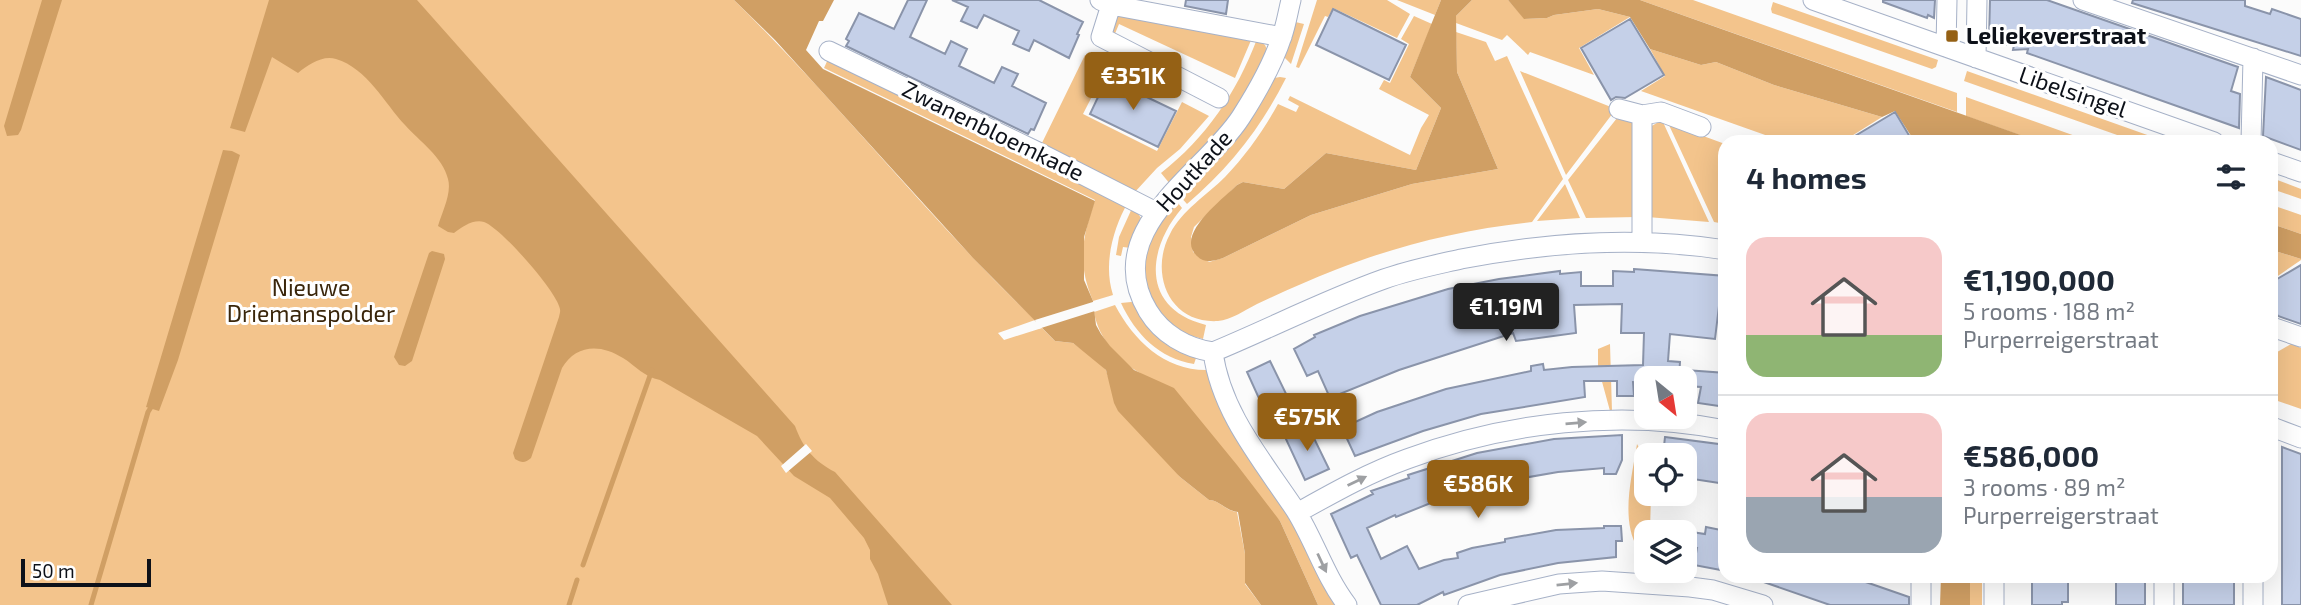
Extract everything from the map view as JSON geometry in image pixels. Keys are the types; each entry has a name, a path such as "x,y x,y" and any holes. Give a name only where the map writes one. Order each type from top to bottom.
{"street":[{"name":"Houtkade","path":"1213,352 1189,345 1167,333 1154,319 1138,292 1136,276 1139,248 1149,222 1172,191 1213,151 1240,119 1282,37 1291,0"},
{"name":"Libelsingel","path":"1813,0 2194,135"},
{"path":"1946,47 1947,0"},
{"path":"1976,58 1977,0"},
{"path":"2083,0 2301,75"},
{"path":"1219,98 1101,37 1106,2 1282,37"},
{"name":"Zwanenbloemkade","path":"830,51 1156,212"},
{"path":"2251,135 2253,58"},
{"path":"1619,108 1642,115 1661,112 1701,127"},
{"path":"1642,115 1642,241"},
{"path":"2278,164 2301,173"},
{"path":"1347,605 1334,586 1297,513 1270,476 1231,411 1215,367 1213,352 1323,301 1420,268 1529,248 1642,241 1718,249"},
{"path":"2278,329 2301,337"},
{"path":"1297,513 1358,480 1407,459 1506,432 1611,420 1686,423 1718,429"},
{"path":"2278,429 2301,438"},
{"path":"1468,605 1501,601 1559,584 1602,580 1713,590 1763,605"},
{"path":"1921,605 1922,583"},
{"path":"1994,583 1994,605"},
{"path":"2164,583 2164,605"},
{"path":"2253,583 2253,605"}],"green space":[{"name":"Nieuwe Driemanspolder","path":"0,0 734,0 773,39 958,242 1035,320 998,333 1004,340 1042,328 1055,341 1073,343 1099,362 1106,370 1111,386 1180,477 1209,500 1237,512 1245,554 1245,584 1261,605 0,605"},
{"path":"1317,0 1387,0 1410,14 1397,38 1333,8 1328,17 1325,16 1299,68 1296,67"},
{"path":"1397,0 1441,0 1435,15"},
{"path":"1472,0 1508,0 1525,19 1598,9 1630,17 1579,48 1594,75 1530,52 1528,55 1507,35 1502,40 1456,23 1456,16"},
{"path":"1640,0 1693,0 1957,93 1957,112"},
{"path":"1773,2 1938,60 1936,67 1932,69 1772,13"},
{"path":"1124,12 1252,38 1235,78 1119,24 1114,36 1111,27 1117,16"},
{"path":"1414,16 1432,24 1410,77 1441,108 1416,170 1326,153 1284,189 1243,182 1194,227 1191,237 1193,252 1209,262 1223,258 1311,215 1412,184 1498,169 1457,72 1456,32 1486,42 1495,61 1507,56 1563,179 1532,222 1457,234 1383,253 1316,278 1223,320 1201,320 1187,314 1176,305 1163,279 1164,249 1170,234 1188,210 1240,160 1278,104 1296,112 1299,106 1288,100 1290,96 1410,155 1429,115 1379,89 1384,80 1390,83 1409,44 1401,39"},
{"path":"1291,21 1304,24 1291,64 1284,57"},
{"path":"1257,39 1265,45 1268,52 1234,114 1170,184 1161,173 1192,145 1218,113 1240,77"},
{"path":"1650,49 1701,65 1716,62 1774,85 1882,117 1853,135 1765,135 1641,91 1665,76"},
{"path":"1085,55 1107,67 1083,114 1157,151 1182,102 1209,116 1180,149 1157,168 1134,193 1040,147"},
{"path":"829,57 1128,202 1118,224 1109,259 1113,295 1093,301 1085,275 1084,239 1095,200 824,68"},
{"path":"1112,67 1145,83 1140,92 1108,77"},
{"path":"1520,71 1616,109 1566,175"},
{"path":"1967,71 2147,135 2117,135 1964,81"},
{"path":"1274,78 1286,78 1255,130 1217,176 1187,204 1178,194"},
{"path":"1966,97 2072,135 2020,135 1966,116"},
{"path":"1621,113 1636,118 1637,217 1586,218 1568,180"},
{"path":"1662,120 1709,222 1647,217 1650,127"},
{"path":"1668,123 1718,141 1718,223 1714,222"},
{"path":"2278,180 2301,189 2301,199 2278,191"},
{"path":"1565,184 1580,218 1537,221"},
{"path":"1174,198 1182,208 1161,242 1156,276 1160,292 1170,306 1185,317 1206,325 1203,339 1171,325 1156,309 1147,288 1144,249"},
{"path":"1133,206 1141,218 1131,248 1123,247 1121,256 1116,255 1119,237"},
{"path":"2278,207 2301,215 2301,234 2278,226"},
{"path":"2278,252 2301,260 2278,276"},
{"path":"1121,303 1136,303 1198,352 1194,364 1159,351 1141,335"},
{"path":"1115,305 1132,331 1153,352 1179,366 1210,370 1268,482 1341,605 1318,605 1280,521 1140,373 1124,362 1110,347 1094,312"},
{"path":"1610,344 1612,411 1598,367 1598,349"},
{"path":"2291,344 2301,348 2301,409 2278,401 2278,352"},
{"path":"1634,461 1634,506 1651,506 1650,520 1634,520 1634,539 1628,511"},
{"path":"1970,583 1982,583 1982,605 1970,605"}],"shaded area":[{"path":"42,0 62,0 21,130 18,135 7,136 4,126"},
{"path":"269,0 417,0 795,426 810,453 835,472 952,605 888,605 864,538 830,498 794,476 757,436 606,350 581,351 567,360 531,458 523,462 515,459 513,453 559,317 560,309 555,298 526,260 502,235 484,222 472,223 454,233 438,226 449,190 445,171 430,150 366,78 347,64 326,58 298,73 272,57 245,132 230,128"},
{"path":"734,0 834,0 823,21 819,21 806,50 823,69 1095,201 1084,237 1084,280 1093,301 1096,325 1110,346 1134,370 1174,388 1237,465 1280,521 1318,605 1261,605 1245,583 1245,554 1238,512 1209,500 1180,477 1118,411 1106,370 1073,343 1055,341 973,258 775,40"},
{"path":"1441,0 1472,0 1456,16 1457,72 1498,169 1412,184 1311,215 1223,258 1212,261 1200,259 1192,247 1196,228 1212,208 1243,182 1284,189 1326,153 1416,170 1441,108 1410,77"},
{"path":"1508,0 1640,0 2020,135 1910,135 1895,111 1882,117 1774,85 1716,62 1701,65 1650,49 1630,17 1598,9 1524,19"},
{"path":"223,150 240,155 178,360 159,411 146,407"},
{"path":"2278,226 2301,234 2301,259 2278,252"},
{"path":"432,251 444,254 445,259 412,361 405,366 399,365 394,357 429,253"},
{"path":"1941,583 1970,583 1970,605 1940,605"}],"pier":[{"path":"1096,301 1098,310 1038,329 1035,320"},
{"path":"806,444 812,451 786,473 781,466"}],"building":[{"path":"908,0 927,0 910,37 945,54 951,41 967,49 959,66 994,83 1002,67 1018,74 1012,86 1046,103 1034,130 1031,129 1028,134 846,46 849,41 846,39 859,13 894,29"},
{"path":"952,0 1039,0 1083,22 1069,58 1034,40 1029,51 1013,44 1019,31 984,15 977,28 961,21 968,7"},
{"path":"1186,0 1228,0 1226,14 1185,6"},
{"path":"1883,0 1935,0 1934,18 1928,15 1927,18"},
{"path":"1990,0 2047,0 2238,67 2231,91 2240,94 2239,128 2027,53 2028,49 2013,50 2014,45 2003,45 1989,40"},
{"path":"2133,0 2245,0 2245,6 2270,14 2272,9 2301,19 2301,56 2132,3"},
{"path":"1333,9 1406,45 1389,80 1316,45"},
{"path":"1630,19 1664,75 1625,98 1616,97 1611,100 1581,48"},
{"path":"2266,77 2301,90 2301,150 2278,142 2278,135 2263,135"},
{"path":"1107,78 1176,111 1158,147 1090,114"},
{"path":"1895,112 1909,135 1857,135"},
{"path":"2301,265 2301,324 2278,316 2278,278"},
{"path":"1634,269 1718,275 1715,339 1670,334 1668,361 1680,362 1680,366 1634,366 1634,396 1617,396 1617,381 1584,381 1585,397 1481,414 1423,431 1355,456 1342,428 1377,412 1446,389 1531,371 1531,366 1543,364 1544,370 1643,365 1644,333 1621,333 1622,304 1574,305 1576,333 1516,341 1513,333 1399,370 1330,398 1318,371 1307,376 1294,349 1315,337 1314,335 1360,316 1448,289 1560,271 1560,274 1581,272 1581,286 1613,286 1613,271 1634,272"},
{"path":"1270,361 1291,404 1267,416 1247,372"},
{"path":"1698,371 1718,372 1718,406 1698,403 1701,387 1698,387"},
{"path":"1308,426 1329,469 1305,480 1285,437"},
{"path":"1622,435 1622,460 1616,474 1604,474 1604,468 1558,472 1500,482 1453,494 1367,528 1381,559 1407,546 1419,569 1458,558 1457,553 1472,548 1505,542 1505,539 1556,530 1604,526 1621,526 1622,541 1616,541 1616,557 1558,563 1500,575 1444,595 1443,592 1417,605 1381,605 1357,555 1351,558 1331,514 1373,494 1371,491 1409,478 1408,475 1477,453 1554,439"},
{"path":"1665,437 1718,444 1718,483 1697,480 1697,443 1664,443"},
{"path":"2282,447 2301,454 2301,605 2282,605"},
{"path":"1706,527 1718,529 1718,570 1697,566 1697,533 1705,534"},
{"path":"1767,583 1869,583 1909,597 1909,605 1830,605"},
{"path":"2032,583 2068,583 2068,602 2062,602 2062,605 2032,605"},
{"path":"2116,583 2145,583 2145,605 2116,605"},
{"path":"2183,583 2234,583 2234,605 2183,605"}],"waterway":[{"path":"583,565 652,370"},
{"path":"91,605 148,412 153,404"},
{"path":"569,605 577,580"}],"place":[{"name":"Leliekeverstraat","path":"1952,36"}]}
